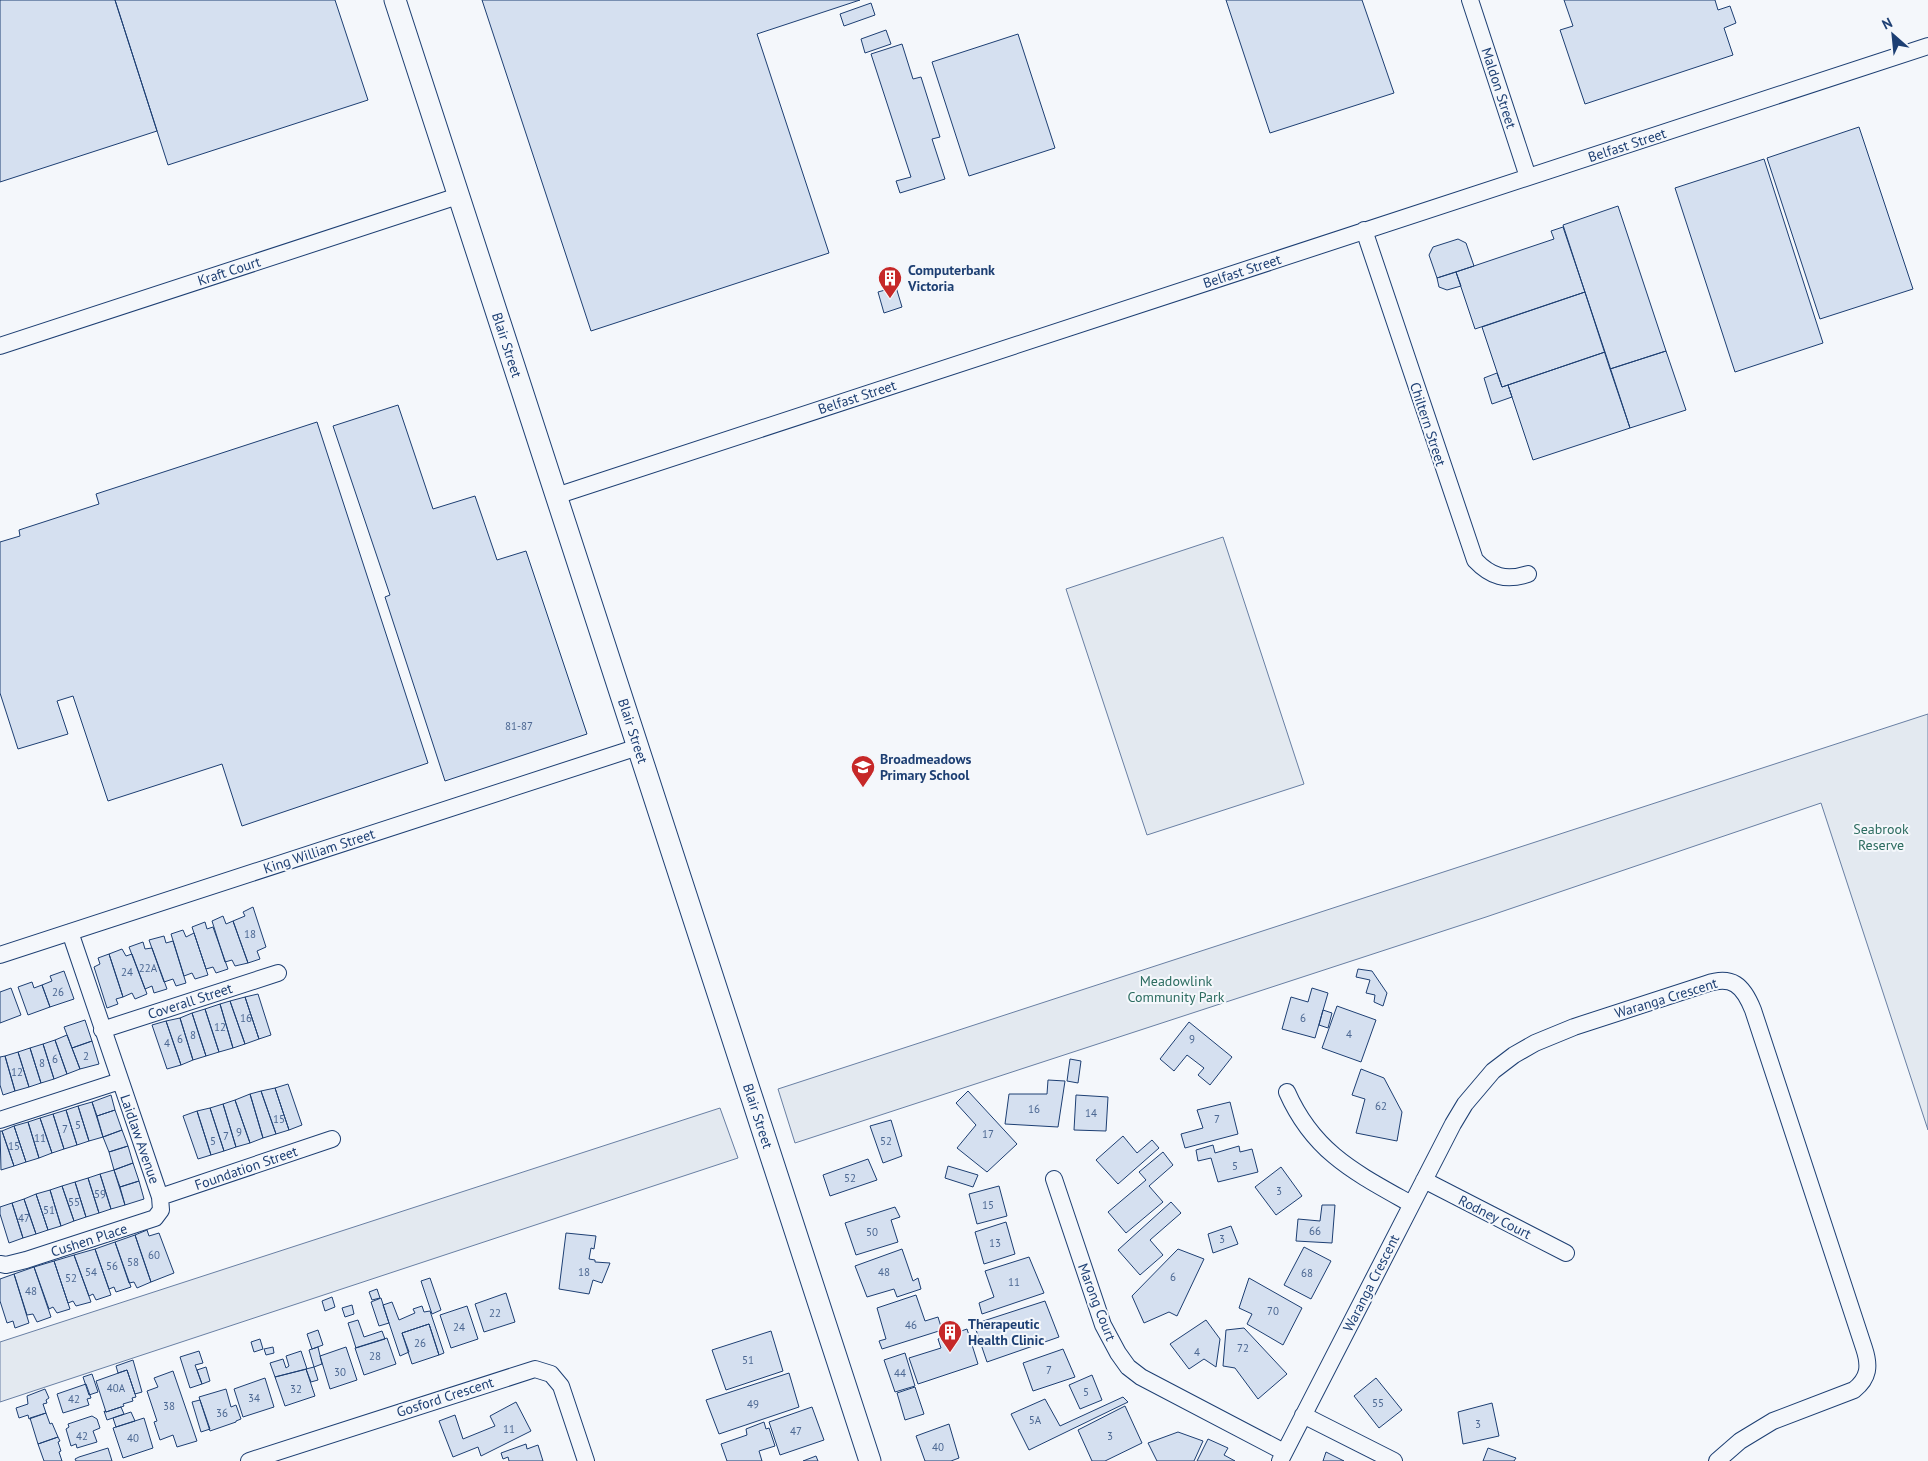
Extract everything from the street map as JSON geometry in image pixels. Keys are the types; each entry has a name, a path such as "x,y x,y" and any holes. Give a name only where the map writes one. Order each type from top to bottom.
{"street":[{"name":"Blair Street","path":"395,0 870,1461"},
{"name":"Maldon Street","path":"1470,0 1528,177"},
{"name":"Belfast Street","path":"556,496 1928,46"},
{"name":"Kraft Court","path":"0,346 458,196"},
{"name":"Chiltern Street","path":"1364,230 1475,560 1484,570 1494,575 1506,578 1528,574"},
{"name":"King William Street","path":"0,955 638,747"},
{"path":"0,1120 120,1081 70,932"},
{"name":"Coverall Street","path":"102,1030 278,972"},
{"name":"Waranga Crescent","path":"1282,1457 1465,1104 1493,1070 1514,1054 1542,1039 1716,980 1724,980 1733,982 1741,988 1753,1010 1868,1360 1868,1369 1862,1384 1854,1390 1773,1421 1740,1440 1717,1461"},
{"name":"Laidlaw Avenue","path":"120,1081 160,1197"},
{"path":"1287,1092 1296,1112 1319,1143 1357,1174 1412,1204"},
{"name":"Foundation Street","path":"160,1197 332,1139"},
{"name":"Marong Court","path":"1054,1179 1103,1325 1110,1340 1128,1366 1141,1378 1282,1457"},
{"name":"Rodney Court","path":"1424,1180 1566,1253"},
{"name":"Cushen Place","path":"0,1264 6,1265 26,1260 155,1218 161,1210 160,1197"},
{"name":"Gosford Crescent","path":"249,1461 535,1369 552,1374 561,1386 586,1461"},
{"path":"1304,1415 1394,1461"}],"green space":[{"path":"1223,537 1304,784 1147,835 1066,589"},
{"name":"Meadowlink Community Park","path":"1928,714 1928,1130 1821,803 1486,917 795,1143 778,1089"},
{"path":"720,1108 738,1158 0,1402 0,1342"}],"building":[{"path":"0,0 115,0 157,131 0,182"},
{"path":"115,0 335,0 368,100 168,165"},
{"path":"482,0 860,0 757,34 829,253 591,331"},
{"path":"1226,0 1362,0 1394,93 1270,133"},
{"path":"1564,0 1715,0 1718,10 1730,6 1736,23 1724,28 1733,55 1585,104 1560,30 1573,26"},
{"path":"871,3 875,15 844,26 840,14"},
{"path":"886,30 891,44 865,53 861,39"},
{"path":"1018,34 1055,148 969,176 932,62"},
{"path":"902,44 913,79 921,77 940,137 932,139 945,179 900,193 896,181 911,177 871,54"},
{"path":"1859,127 1913,289 1820,319 1767,158"},
{"path":"1764,159 1823,343 1735,372 1675,188"},
{"path":"1618,206 1666,351 1610,369 1563,225"},
{"path":"1563,227 1585,292 1475,329 1456,272 1554,239 1551,231"},
{"path":"1458,239 1466,243 1474,266 1437,278 1429,255 1433,247"},
{"path":"1456,272 1461,286 1447,290 1439,287 1437,278"},
{"name":"Computerbank Victoria","path":"896,287 902,307 884,313 878,292"},
{"path":"1585,292 1605,352 1502,387 1482,327"},
{"path":"1666,351 1686,410 1630,428 1610,369"},
{"path":"1605,352 1630,428 1533,460 1508,385"},
{"path":"1497,373 1502,387 1508,385 1512,397 1492,404 1484,378"},
{"path":"398,405 433,509 475,496 497,560 526,551 587,734 445,781 385,597 390,595 333,426"},
{"path":"317,422 428,763 242,826 222,764 108,801 73,696 57,701 68,734 18,749 0,693 0,542 20,536 19,530 99,504 96,494"},
{"path":"253,907 266,947 257,951 260,959 248,963 233,921 245,916 243,912"},
{"path":"223,916 226,924 233,921 248,963 235,966 232,960 225,962 212,921"},
{"path":"205,922 207,929 213,927 228,969 216,973 213,967 206,969 192,927"},
{"path":"183,930 186,937 194,933 208,975 195,979 192,973 184,976 171,934"},
{"path":"164,936 166,943 173,941 186,983 176,986 173,979 164,982 149,940"},
{"path":"143,942 145,949 152,948 167,989 154,993 152,986 145,989 129,947"},
{"path":"122,949 126,956 132,954 147,994 135,999 132,993 123,997 109,954"},
{"path":"109,954 123,997 116,999 118,1004 107,1008 94,967 100,964 98,958"},
{"path":"1358,969 1372,971 1387,993 1383,1006 1374,1002 1375,995 1366,993 1370,980 1356,977"},
{"path":"64,971 74,999 50,1007 42,985 52,981 50,976"},
{"path":"32,982 34,988 42,985 50,1007 28,1015 18,987"},
{"path":"11,988 21,1015 0,1023 0,992"},
{"path":"1312,988 1328,993 1315,1038 1282,1029 1291,997 1308,1002"},
{"path":"258,994 271,1035 259,1039 245,997"},
{"path":"245,997 259,1039 245,1044 230,1001"},
{"path":"230,1001 245,1044 233,1048 220,1004"},
{"path":"220,1004 233,1048 219,1052 205,1009"},
{"path":"1337,1006 1376,1020 1361,1062 1322,1048"},
{"path":"205,1009 219,1052 206,1056 192,1013"},
{"path":"1323,1010 1332,1013 1328,1028 1319,1025"},
{"path":"192,1013 206,1056 193,1060 180,1018"},
{"path":"180,1018 193,1060 181,1065 166,1021"},
{"path":"85,1020 92,1041 72,1048 64,1027"},
{"path":"166,1021 181,1065 167,1069 152,1025"},
{"path":"1189,1022 1232,1057 1210,1085 1198,1075 1204,1068 1187,1055 1174,1071 1160,1059"},
{"path":"67,1035 80,1069 67,1074 55,1040"},
{"path":"55,1040 67,1074 54,1079 43,1044"},
{"path":"92,1041 99,1064 80,1069 72,1048"},
{"path":"43,1044 54,1079 41,1083 30,1048"},
{"path":"30,1048 41,1083 29,1087 18,1052"},
{"path":"18,1052 29,1087 15,1091 5,1056"},
{"path":"5,1056 15,1091 3,1095 0,1085 0,1057"},
{"path":"1070,1059 1081,1061 1078,1083 1067,1081"},
{"path":"1361,1069 1384,1078 1402,1112 1397,1141 1356,1133 1365,1099 1352,1095"},
{"path":"1048,1080 1065,1081 1058,1127 1005,1124 1009,1094 1047,1094"},
{"path":"288,1084 302,1125 289,1130 275,1088"},
{"path":"275,1088 289,1130 276,1134 261,1091"},
{"path":"261,1091 276,1134 263,1138 250,1094"},
{"path":"968,1091 1017,1144 987,1172 957,1148 976,1125 956,1103"},
{"path":"250,1094 263,1138 250,1143 235,1100"},
{"path":"111,1095 115,1110 97,1116 92,1102"},
{"path":"1076,1095 1108,1097 1106,1131 1074,1130"},
{"path":"235,1100 250,1143 236,1147 223,1104"},
{"path":"92,1102 103,1137 89,1141 78,1106"},
{"path":"1230,1102 1238,1134 1185,1148 1181,1134 1203,1128 1197,1110"},
{"path":"223,1104 236,1147 224,1151 210,1108"},
{"path":"78,1106 89,1141 77,1145 66,1110"},
{"path":"210,1108 224,1151 211,1155 197,1111"},
{"path":"66,1110 77,1145 64,1149 53,1114"},
{"path":"115,1110 122,1130 103,1137 97,1116"},
{"path":"197,1111 211,1155 198,1159 183,1116"},
{"path":"53,1114 64,1149 52,1153 40,1118"},
{"path":"40,1118 52,1153 39,1158 28,1122"},
{"path":"891,1120 902,1156 883,1163 870,1126"},
{"path":"28,1122 39,1158 26,1162 14,1126"},
{"path":"14,1126 26,1162 14,1166 2,1131"},
{"path":"122,1130 128,1146 109,1152 103,1137"},
{"path":"0,1131 2,1131 14,1166 1,1170"},
{"path":"1123,1136 1137,1153 1152,1140 1159,1148 1118,1184 1096,1160"},
{"path":"1213,1145 1215,1153 1239,1146 1240,1152 1252,1149 1258,1172 1218,1182 1211,1158 1198,1161 1196,1150"},
{"path":"128,1146 133,1163 114,1170 109,1152"},
{"path":"1163,1152 1173,1165 1149,1186 1163,1202 1126,1233 1108,1212 1146,1180 1139,1172"},
{"path":"868,1159 877,1180 830,1196 823,1175"},
{"path":"133,1163 139,1181 120,1187 114,1170"},
{"path":"948,1166 978,1175 973,1187 945,1178"},
{"path":"1281,1167 1302,1196 1276,1215 1255,1187"},
{"path":"114,1170 125,1205 111,1209 100,1174"},
{"path":"100,1174 111,1209 99,1213 88,1178"},
{"path":"88,1178 99,1213 86,1217 75,1182"},
{"path":"139,1181 144,1199 125,1205 120,1187"},
{"path":"75,1182 86,1217 74,1221 62,1186"},
{"path":"62,1186 74,1221 61,1226 50,1190"},
{"path":"999,1186 1007,1216 977,1224 969,1194"},
{"path":"50,1190 61,1226 48,1230 36,1194"},
{"path":"36,1194 48,1230 36,1234 24,1199"},
{"path":"24,1199 36,1234 23,1238 12,1203"},
{"path":"1171,1202 1181,1213 1150,1240 1163,1255 1140,1275 1118,1250"},
{"path":"12,1203 23,1238 9,1243 0,1214 0,1207"},
{"path":"1322,1205 1335,1205 1332,1243 1296,1241 1298,1219 1320,1221"},
{"path":"895,1207 900,1217 891,1220 898,1242 856,1255 845,1223"},
{"path":"1006,1222 1015,1254 984,1264 975,1232"},
{"path":"1231,1226 1238,1244 1213,1253 1208,1234"},
{"path":"147,1230 149,1236 159,1233 174,1273 151,1282 135,1235"},
{"path":"566,1233 596,1236 594,1249 591,1248 589,1259 595,1260 595,1262 610,1263 602,1283 593,1280 589,1294 559,1289"},
{"path":"135,1235 151,1282 137,1288 134,1282 129,1283 115,1242"},
{"path":"115,1242 131,1287 116,1292 114,1287 109,1289 95,1249"},
{"path":"1304,1247 1331,1261 1311,1299 1284,1285"},
{"path":"95,1249 111,1295 96,1300 93,1294 89,1296 74,1255"},
{"path":"902,1249 913,1281 918,1278 921,1289 897,1297 894,1289 867,1297 855,1266"},
{"path":"1178,1249 1204,1259 1177,1316 1169,1312 1144,1323 1132,1296"},
{"path":"74,1255 91,1302 76,1306 73,1301 68,1303 54,1261"},
{"path":"1029,1257 1044,1293 982,1314 979,1303 994,1297 985,1271"},
{"path":"54,1261 70,1309 57,1313 53,1307 49,1309 34,1267"},
{"path":"34,1267 51,1317 37,1322 33,1314 27,1315 14,1274"},
{"path":"14,1274 29,1323 15,1328 13,1321 7,1323 0,1301 0,1279"},
{"path":"430,1278 441,1310 432,1314 421,1281"},
{"path":"1249,1278 1302,1308 1283,1345 1247,1324 1252,1314 1239,1308"},
{"path":"377,1289 380,1298 372,1300 369,1292"},
{"path":"506,1293 515,1322 484,1332 475,1304"},
{"path":"916,1295 925,1321 938,1317 942,1330 882,1349 879,1341 886,1339 877,1308"},
{"path":"332,1297 335,1307 325,1311 322,1301"},
{"path":"381,1298 389,1323 379,1326 371,1302"},
{"path":"1045,1301 1059,1337 987,1362 974,1324"},
{"path":"392,1302 399,1320 415,1313 413,1309 422,1306 424,1312 430,1311 444,1353 439,1355 429,1324 402,1333 409,1352 400,1356 383,1305"},
{"path":"352,1305 354,1314 345,1317 342,1308"},
{"path":"467,1306 478,1339 451,1348 440,1315"},
{"path":"358,1320 364,1337 382,1331 385,1339 356,1348 348,1323"},
{"path":"1206,1320 1220,1339 1216,1367 1204,1359 1189,1369 1170,1344"},
{"path":"429,1324 439,1355 412,1364 402,1333"},
{"path":"1244,1328 1287,1374 1258,1399 1235,1368 1223,1366 1226,1330"},
{"name":"Therapeutic Health Clinic","path":"967,1329 978,1364 918,1384 909,1358 941,1348 938,1339"},
{"path":"318,1330 323,1345 312,1349 307,1334"},
{"path":"771,1331 783,1371 726,1390 712,1350"},
{"path":"387,1338 396,1364 364,1375 355,1348"},
{"path":"260,1339 263,1349 254,1352 251,1342"},
{"path":"273,1347 274,1353 266,1355 264,1349"},
{"path":"318,1347 322,1364 314,1367 309,1350"},
{"path":"346,1347 357,1380 330,1389 320,1356"},
{"path":"1063,1349 1075,1377 1033,1391 1023,1363"},
{"path":"199,1351 203,1363 195,1365 202,1384 190,1388 180,1357"},
{"path":"301,1351 307,1369 275,1377 270,1363 283,1359 286,1368 289,1366 286,1356"},
{"path":"905,1353 915,1386 895,1392 884,1360"},
{"path":"133,1360 142,1392 135,1394 127,1370 118,1373 116,1366"},
{"path":"206,1367 210,1381 202,1384 197,1370"},
{"path":"314,1367 318,1380 311,1382 306,1369"},
{"path":"306,1369 315,1396 285,1406 275,1377"},
{"path":"127,1370 136,1397 132,1398 133,1401 123,1404 124,1406 106,1412 96,1381"},
{"path":"173,1371 197,1441 177,1447 173,1435 160,1440 154,1422 157,1421 147,1391 158,1387 154,1378"},
{"path":"789,1373 799,1407 719,1434 706,1400"},
{"path":"92,1374 98,1392 89,1395 83,1377"},
{"path":"1092,1375 1102,1400 1080,1409 1069,1385"},
{"path":"265,1378 274,1407 243,1417 234,1389"},
{"path":"1376,1378 1402,1410 1379,1428 1354,1396"},
{"path":"86,1384 91,1398 87,1399 89,1405 63,1413 57,1394"},
{"path":"915,1387 924,1414 905,1420 897,1393"},
{"path":"45,1389 49,1398 46,1400 47,1403 43,1404 46,1413 29,1419 28,1415 19,1418 16,1408 28,1404 27,1396"},
{"path":"226,1389 231,1407 236,1405 241,1419 210,1431 199,1397"},
{"path":"1123,1397 1128,1402 1029,1450 1011,1414 1045,1399 1060,1426"},
{"path":"200,1400 210,1429 201,1432 192,1402"},
{"path":"516,1402 531,1431 481,1456 478,1447 453,1457 439,1421 455,1415 463,1439 495,1426 490,1416"},
{"path":"1492,1403 1499,1436 1463,1444 1458,1412"},
{"path":"1125,1406 1142,1443 1105,1461 1092,1461 1078,1430"},
{"path":"121,1407 124,1414 107,1420 104,1411"},
{"path":"812,1407 824,1440 780,1455 769,1422"},
{"path":"131,1412 135,1421 116,1427 113,1418"},
{"path":"46,1413 58,1437 38,1444 30,1418"},
{"path":"92,1416 97,1419 100,1428 93,1431 97,1442 77,1448 76,1444 71,1446 66,1429 69,1427 68,1424"},
{"path":"144,1418 153,1448 123,1458 113,1428"},
{"path":"764,1422 766,1429 769,1428 775,1446 759,1451 762,1461 727,1461 721,1444 747,1435 746,1429"},
{"path":"949,1424 959,1458 951,1461 925,1461 916,1436"},
{"path":"1178,1432 1203,1441 1194,1461 1157,1461 1148,1443"},
{"path":"58,1437 62,1461 44,1461 38,1444"},
{"path":"1208,1439 1228,1448 1224,1455 1235,1461 1197,1461"},
{"path":"526,1444 527,1449 538,1445 543,1461 509,1461 508,1457 503,1459 501,1453"},
{"path":"108,1448 112,1461 76,1461 75,1459 79,1457"},
{"path":"1488,1448 1516,1458 1514,1461 1483,1461"},
{"path":"1326,1452 1344,1461 1323,1461"},
{"path":"816,1456 818,1461 803,1461"}],"place":[{"name":"Computerbank Victoria","path":"890,299"},
{"name":"Broadmeadows Primary School","path":"863,788"},
{"name":"Therapeutic Health Clinic","path":"950,1353"}],"park label":[{"name":"Seabrook Reserve","path":"1881,838"}]}
